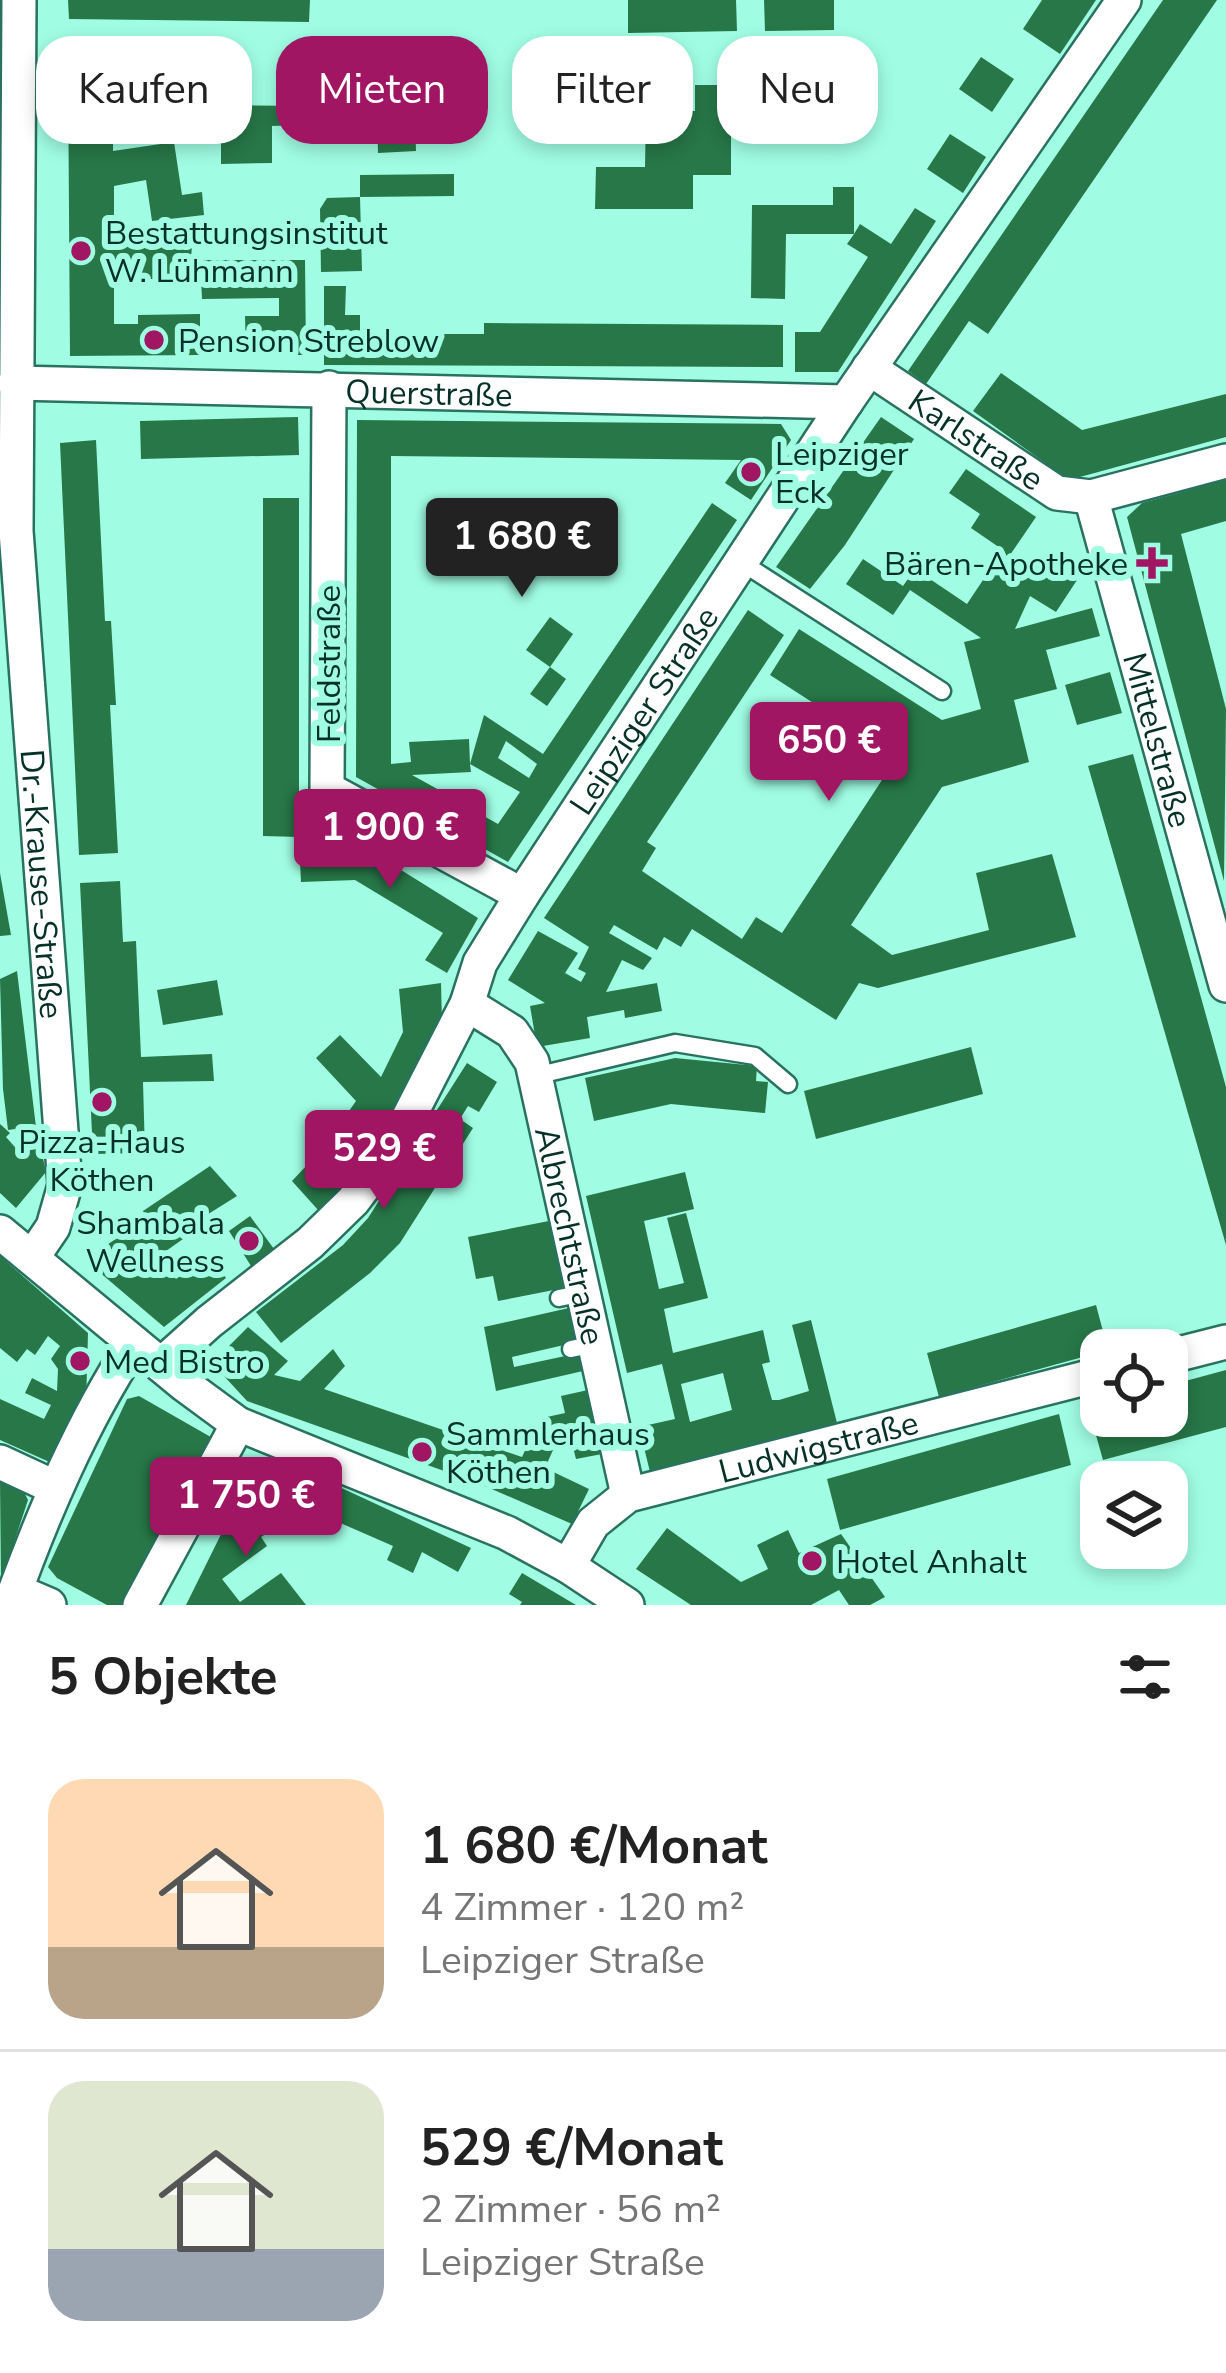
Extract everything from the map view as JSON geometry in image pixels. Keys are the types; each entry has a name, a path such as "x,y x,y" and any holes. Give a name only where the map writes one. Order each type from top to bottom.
{"street":[{"name":"Dr.-Krause-Straße","path":"19,0 10,401 18,568 65,1185 53,1227 32,1258"},
{"name":"Leipziger Straße","path":"161,1365 310,1243 353,1201 393,1148 466,1004 480,963 522,895 846,402 1124,0"},
{"name":"Karlstraße","path":"869,368 1057,493 1091,496"},
{"name":"Querstraße","path":"10,401 328,388 846,402"},
{"name":"Feldstraße","path":"328,388 327,789 522,895"},
{"path":"1091,496 1226,461"},
{"name":"Mittelstraße","path":"1091,496 1226,985"},
{"name":"Albrechtstraße","path":"466,1004 512,1032 532,1061 571,1295 628,1495"},
{"path":"0,1232 238,1424 507,1533 568,1566 609,1600"},
{"path":"1188,1352 1226,1342"},
{"path":"50,1605 13,1598 56,1488 107,1384 134,1343"},
{"name":"Ludwigstraße","path":"568,1566 593,1523 628,1495 1080,1379"},
{"path":"140,1605 238,1424"},
{"path":"0,1462 56,1488"}],"lane":[{"path":"741,562 942,691"},
{"path":"535,1076 675,1043 755,1056 788,1084"}],"building":[{"path":"68,0 310,0 309,22 69,19"},
{"path":"628,0 736,0 737,31 628,33"},
{"path":"764,0 834,0 834,30 765,31"},
{"path":"1042,0 1096,0 1060,54 1023,29"},
{"path":"1163,0 1217,0 988,334 969,321 926,384 908,371"},
{"path":"981,57 1014,79 992,112 959,89"},
{"path":"695,85 717,85 717,144 731,144 731,175 693,175 693,209 595,209 596,167 645,167 645,144 693,144"},
{"path":"252,105 276,106 272,163 221,164 221,144 252,144"},
{"path":"950,134 986,157 963,193 927,169"},
{"path":"69,144 113,144 113,151 174,144 182,195 202,192 204,215 152,221 146,180 114,186 114,245 192,245 191,260 305,260 306,355 246,355 245,316 279,316 279,298 202,299 201,279 138,279 138,268 114,268 114,324 138,324 138,315 200,314 200,355 70,356"},
{"path":"378,144 416,144 416,151 378,153"},
{"path":"454,174 454,196 360,197 360,175"},
{"path":"833,187 854,187 854,234 786,234 785,299 751,298 752,205 833,205"},
{"path":"360,197 362,271 321,272 320,209 327,198"},
{"path":"915,208 936,221 838,372 795,372 795,332 820,332 868,257 847,244 860,224 891,244"},
{"path":"324,286 346,286 345,315 360,315 360,334 484,334 484,323 783,325 783,367 324,365"},
{"path":"1001,373 1082,430 1226,394 1226,437 1069,480 973,411"},
{"path":"298,417 299,455 141,459 140,421"},
{"path":"881,417 914,439 845,545 810,589 776,567"},
{"path":"357,420 781,424 791,440 751,500 725,483 741,460 391,456 391,764 411,762 409,742 469,739 471,772 412,775 450,796 437,822 356,777"},
{"path":"96,440 105,621 111,621 116,705 110,705 118,853 79,855 60,443"},
{"path":"966,469 1036,517 1010,555 1051,580 1062,561 1081,574 1056,612 1030,596 1015,629 1092,608 1100,636 1046,650 1057,689 1014,700 1029,762 942,787 851,925 892,955 989,930 976,873 1052,854 1076,937 878,988 859,983 836,1020 692,929 681,947 664,937 657,950 614,925 609,933 652,958 643,970 622,960 606,992 657,983 662,1011 625,1018 624,1010 587,1017 590,1038 537,1047 530,1006 545,1003 508,980 538,931 578,953 565,973 581,982 586,973 578,969 589,947 544,918 748,610 784,635 647,842 656,848 642,871 742,939 756,917 782,933 897,757 770,675 799,629 942,720 981,709 964,642 981,638 910,590 893,615 846,584 863,559 903,586 915,569 967,604 1003,550 971,528 980,514 949,493"},
{"path":"1226,480 1226,521 1181,534 1226,709 1224,881 1127,517 1142,503"},
{"path":"263,498 299,498 299,837 263,836"},
{"path":"712,503 737,520 508,862 458,834 471,809 498,824 520,792 470,764 484,715 543,754","holes":["506,741 537,764 529,778 498,758"]},
{"path":"550,617 573,634 550,667 526,650"},
{"path":"550,667 566,679 547,706 530,694"},
{"path":"1110,672 1122,713 1077,725 1065,685"},
{"path":"1133,754 1226,1087 1226,1245 1088,766"},
{"path":"353,840 478,918 447,973 425,960 443,933 355,880 301,882 299,842"},
{"path":"0,873 11,935 0,936"},
{"path":"120,881 123,942 136,941 141,1057 212,1054 214,1081 143,1082 145,1153 93,1154 80,883"},
{"path":"17,971 46,1172 16,1208 0,1193 0,1124 21,1154 15,1129 8,1130 3,1089 0,979"},
{"path":"217,980 223,1015 163,1025 157,990"},
{"path":"441,983 442,1023 410,1093 374,1149 319,1211 292,1181 324,1147 356,1101 316,1058 340,1035 381,1077 403,1032 399,989"},
{"path":"971,1047 983,1094 816,1139 804,1091"},
{"path":"675,1058 757,1066 756,1081 768,1082 765,1113 671,1104 594,1121 585,1078"},
{"path":"467,1063 497,1082 479,1112 468,1106 460,1119 473,1128 400,1243 370,1273 281,1343 256,1312 343,1245 368,1218"},
{"path":"210,1166 237,1196 178,1233 183,1239 166,1251 180,1268 171,1273 176,1279 210,1256 226,1278 164,1327 98,1271 101,1249 145,1219 143,1211"},
{"path":"685,1172 694,1209 644,1221 659,1289 684,1283 667,1218 686,1213 708,1298 664,1309 673,1353 763,1330 770,1362 762,1364 772,1400 779,1400 809,1391 792,1325 811,1320 837,1423 650,1472 639,1427 675,1419 662,1364 627,1373 586,1196","holes":["723,1373 732,1410 690,1422 681,1384"]},
{"path":"250,1216 274,1249 251,1266 229,1231"},
{"path":"549,1221 564,1288 498,1301 493,1276 476,1279 468,1237"},
{"path":"0,1256 88,1333 86,1404 54,1464 0,1440 0,1399 44,1419 51,1405 25,1393 32,1378 57,1391 58,1369 51,1359 60,1346 48,1336 35,1355 27,1349 17,1362 0,1348"},
{"path":"1096,1305 1102,1329 1080,1329 1080,1358 939,1397 927,1353"},
{"path":"569,1308 577,1342 512,1357 514,1367 579,1353 583,1371 496,1391 484,1327"},
{"path":"248,1327 288,1361 274,1375 300,1381 333,1349 345,1366 324,1389 522,1457 530,1440 553,1450 545,1468 589,1489 572,1524 478,1483 247,1401 212,1363"},
{"path":"1226,1370 1226,1427 1103,1460 1096,1437 1188,1437 1188,1380"},
{"path":"588,1390 602,1454 576,1459 569,1432 552,1436 547,1417 565,1413 561,1396"},
{"path":"139,1396 216,1440 123,1605 107,1605 57,1578 48,1567 127,1399"},
{"path":"1059,1414 1071,1465 840,1530 827,1479"},
{"path":"320,1478 471,1548 458,1572 422,1552 413,1573 387,1560 393,1546 306,1508"},
{"path":"0,1479 21,1486 28,1500 1,1582"},
{"path":"287,1495 306,1508 261,1537 267,1546 222,1579 240,1602 281,1573 306,1605 186,1605 238,1500 250,1520"},
{"name":"Hotel Anhalt","path":"667,1528 741,1582 768,1569 757,1545 788,1530 799,1553 841,1534 885,1597 870,1605 849,1605 839,1590 811,1605 691,1605 636,1569"},
{"path":"522,1573 576,1605 520,1605 509,1594"}],"place":[{"name":"Bestattungsinstitut W. Lühmann","path":"81,251"},
{"name":"Pension Streblow","path":"154,340"},
{"name":"Leipziger Eck","path":"751,472"},
{"name":"Bären-Apotheke","path":"1152,563"},
{"name":"Pizza-Haus Köthen","path":"102,1102"},
{"name":"Shambala Wellness","path":"249,1241"},
{"name":"Med Bistro","path":"80,1361"},
{"name":"Sammlerhaus Köthen","path":"422,1452"},
{"name":"Hotel Anhalt","path":"812,1561"}]}
